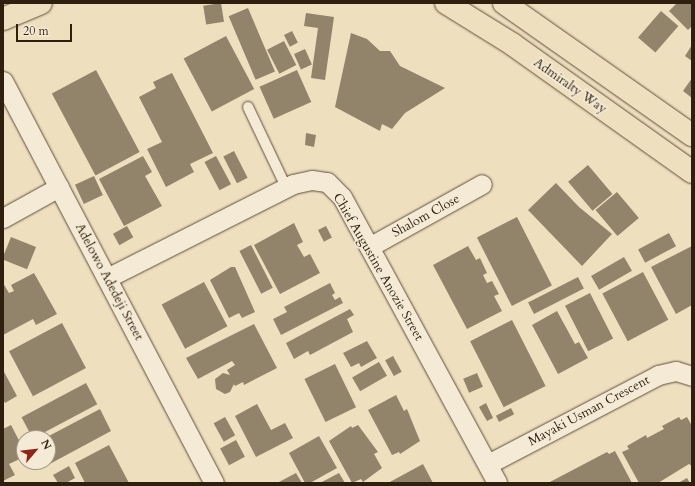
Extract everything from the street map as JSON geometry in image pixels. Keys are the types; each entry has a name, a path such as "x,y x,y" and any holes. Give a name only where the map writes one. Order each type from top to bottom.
{"main road":[{"path":"3,19 41,3"},
{"name":"Admiralty Way","path":"446,3 512,44 692,172"},
{"path":"504,3 692,135"}],"street":[{"name":"Adelowo Adedeji Street","path":"3,81 214,483"},
{"name":"Chief Augustine Anozie Street","path":"107,278 286,187 312,180 327,182 342,198 370,247 498,483"},
{"name":"Shalom Close","path":"370,247 482,184"},
{"path":"3,218 59,187"},
{"name":"Mayaki Usman Crescent","path":"488,464 658,375 676,371 692,376"}],"lane":[{"path":"248,106 286,187"}],"building":[{"path":"221,3 224,22 206,25 203,6"},
{"path":"677,3 692,3 692,26 688,30 669,11"},
{"path":"248,8 275,72 256,80 229,16"},
{"path":"661,11 678,26 655,53 638,37"},
{"path":"306,13 334,17 325,80 311,78 318,28 304,26"},
{"path":"292,31 298,43 290,47 284,35"},
{"path":"351,33 367,39 380,51 390,51 400,66 445,88 405,113 392,129 382,124 380,131 335,107"},
{"path":"226,36 254,89 212,112 184,59"},
{"path":"284,41 296,65 279,74 267,50"},
{"path":"692,45 692,61 685,56"},
{"path":"305,49 312,65 301,69 294,54"},
{"path":"96,70 140,152 96,176 52,93"},
{"path":"297,70 311,102 274,119 260,87"},
{"path":"172,73 213,153 190,164 194,172 166,187 147,149 162,142 139,97 156,88 153,82"},
{"path":"692,78 692,98 683,91"},
{"path":"306,133 316,135 314,147 305,145"},
{"path":"234,151 248,178 237,183 223,156"},
{"path":"143,156 152,172 145,176 162,206 124,226 99,179"},
{"path":"216,156 231,184 220,190 205,162"},
{"path":"588,165 612,194 593,211 568,182"},
{"path":"94,176 103,195 84,204 75,185"},
{"path":"556,183 579,207 612,234 582,266 528,210"},
{"path":"617,192 639,218 617,236 596,210"},
{"path":"517,217 552,286 512,306 477,237"},
{"path":"294,223 303,242 297,245 304,257 310,254 320,273 280,294 254,245"},
{"path":"127,226 133,237 119,245 113,234"},
{"path":"326,226 332,238 324,242 318,230"},
{"path":"669,233 676,246 645,263 638,249"},
{"path":"11,237 36,247 27,269 3,260"},
{"path":"251,245 273,288 261,294 239,251"},
{"path":"468,246 476,260 480,258 487,273 483,275 487,283 492,281 499,294 494,296 502,311 467,329 433,265"},
{"path":"692,246 692,305 676,314 651,267"},
{"path":"624,257 632,271 599,290 591,276"},
{"path":"231,267 235,267 255,312 242,318 239,313 229,318 210,280"},
{"path":"643,272 668,320 628,341 602,294"},
{"path":"34,273 57,314 36,325 33,319 3,335 3,283 9,293 14,291 11,285"},
{"path":"578,277 584,289 534,314 528,302"},
{"path":"204,282 227,326 185,349 162,305"},
{"path":"330,283 335,293 332,295 335,300 340,297 343,303 281,335 273,319 287,312 284,307"},
{"path":"590,293 613,338 588,351 565,306"},
{"path":"350,309 354,315 347,319 353,332 310,355 308,351 294,359 286,343"},
{"path":"557,311 575,344 579,342 588,358 558,374 532,325"},
{"path":"512,320 546,386 504,407 470,341"},
{"path":"62,323 86,368 33,396 9,351"},
{"path":"254,324 277,368 244,385 243,382 235,386 234,384 230,392 225,394 216,389 215,379 223,373 230,375 227,370 235,365 232,361 198,379 186,358"},
{"path":"367,341 377,358 361,367 359,363 351,367 343,353"},
{"path":"393,356 402,372 394,376 385,360"},
{"path":"379,362 387,376 360,391 352,378"},
{"path":"335,364 356,407 325,422 304,379"},
{"path":"3,370 17,396 5,403 3,399"},
{"path":"477,373 483,387 469,393 463,379"},
{"path":"86,383 97,404 49,430 28,430 22,417"},
{"path":"396,395 404,411 407,409 420,441 400,454 399,452 392,455 368,410"},
{"path":"486,403 493,418 487,421 479,407"},
{"path":"257,404 271,430 285,423 293,438 256,457 235,416"},
{"path":"511,408 514,414 499,422 496,416"},
{"path":"100,409 111,431 56,461 56,432"},
{"path":"225,417 235,435 224,442 214,423"},
{"path":"679,417 681,420 687,417 692,426 692,466 689,464 658,483 639,483 622,452 629,449 627,446 646,435 647,438 664,429 662,426"},
{"path":"11,425 16,435 16,461 9,464 15,475 3,481 3,429"},
{"path":"358,425 378,452 374,454 382,468 363,482 361,479 352,483 329,441 351,426 352,428"},
{"path":"319,436 337,468 310,483 305,483 289,453"},
{"path":"236,440 245,457 229,465 220,448"},
{"path":"109,445 129,483 85,483 75,463"},
{"path":"615,451 632,483 548,483 607,452 609,454"},
{"path":"423,464 433,483 388,483"},
{"path":"69,466 75,478 66,483 58,483 53,475"},
{"path":"296,473 302,483 277,483"},
{"path":"339,473 345,483 320,483"},
{"path":"687,478 690,483 678,483"}]}
